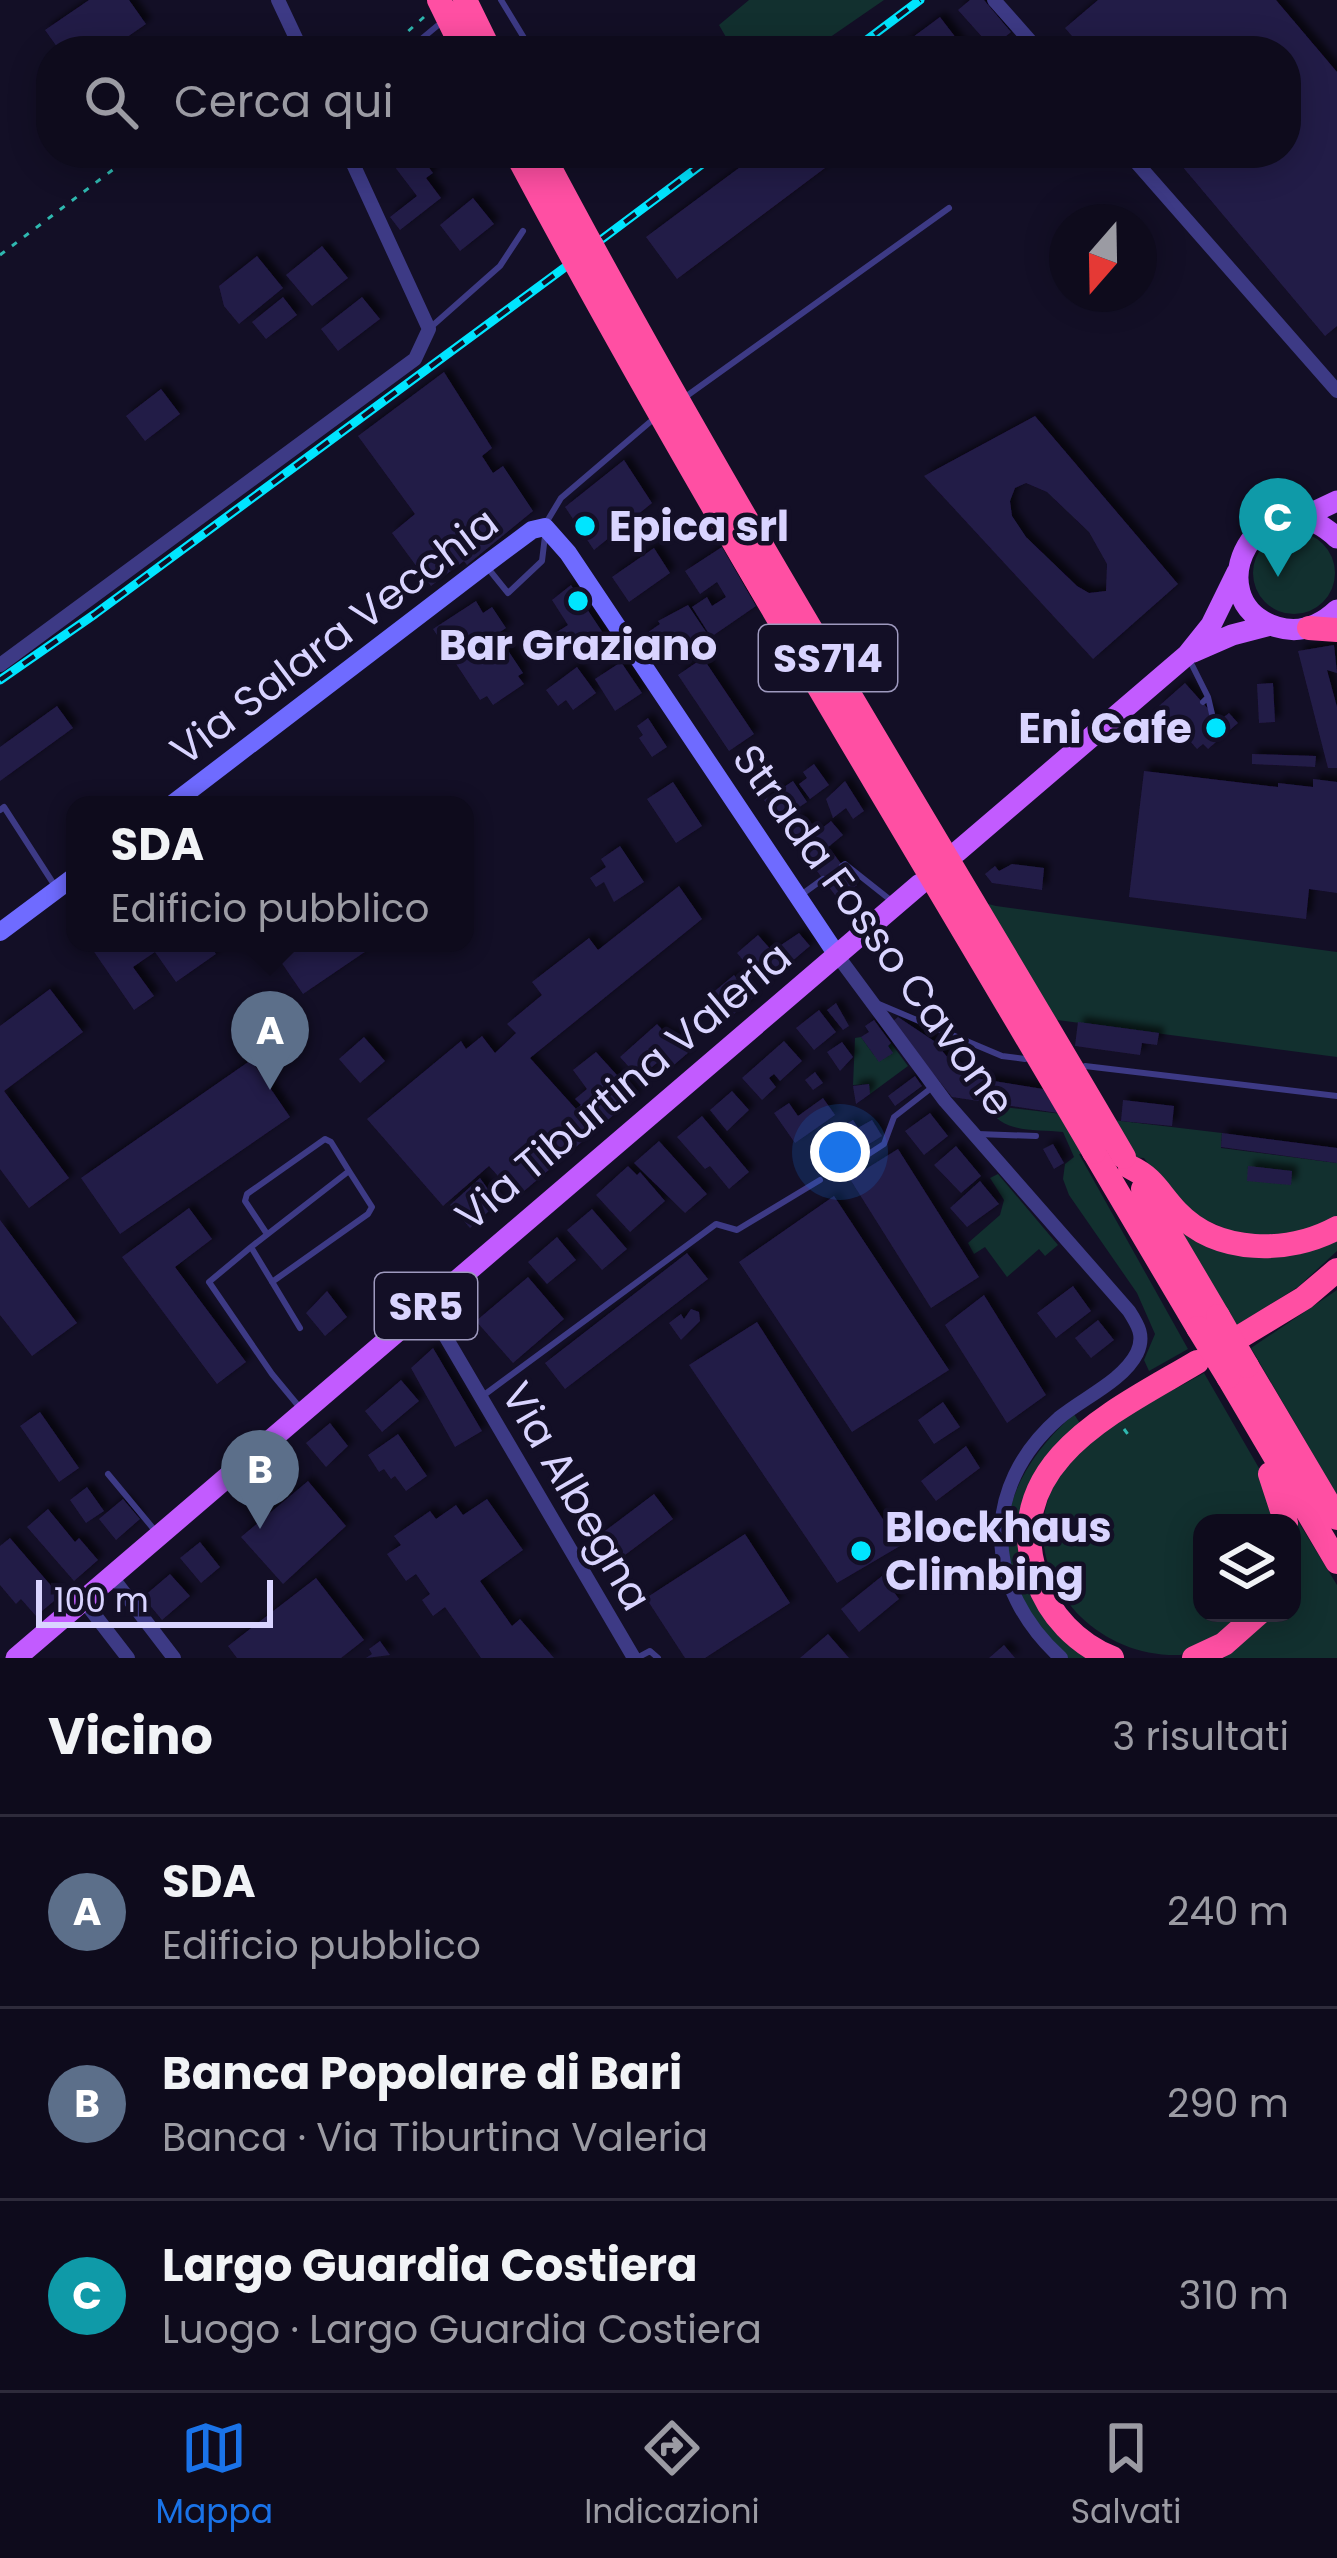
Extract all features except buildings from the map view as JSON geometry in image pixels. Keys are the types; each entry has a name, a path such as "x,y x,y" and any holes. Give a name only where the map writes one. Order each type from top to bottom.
{"highway":[{"path":"465,0 483,36"},
{"name":"SS714","path":"524,168 764,597 1094,1152 1337,1518"},
{"name":"SS714","path":"550,168 787,589 1127,1162 1208,1322"},
{"path":"1309,628 1337,630"},
{"path":"1127,1162 1151,1176 1193,1225 1235,1242 1290,1245 1337,1228"},
{"path":"1243,1335 1304,1298 1337,1270"},
{"path":"1112,1658 1073,1634 1041,1590 1031,1555 1036,1498 1050,1468 1073,1442 1197,1362"},
{"name":"SS714","path":"1237,1371 1260,1433 1337,1562"},
{"path":"1260,1433 1258,1453 1278,1491 1284,1514"},
{"path":"1194,1658 1224,1644 1249,1622"}],"main road":[{"path":"957,852 1187,655 1211,625 1238,572 1240,557 1257,531 1337,501"},
{"path":"1301,518 1337,538"},
{"path":"1238,572 1246,604 1271,626"},
{"path":"1187,655 1232,635 1271,626 1309,628 1337,610"},
{"name":"Via Tiburtina Valeria","path":"16,1658 920,884"}],"street":[{"path":"278,0 295,36"},
{"path":"994,0 1026,36"},
{"path":"0,664 415,359 429,329 355,168"},
{"path":"1141,168 1337,391"},
{"name":"Via Salara Vecchia","path":"183,796 484,565 543,527"},
{"name":"Strada Fosso Cavone","path":"543,527 568,553 837,955 933,1086 1141,1330 1138,1352 1126,1368 1065,1413 1028,1451 1016,1472 1004,1513 1002,1558 1011,1594 1032,1629 1060,1658"},
{"path":"0,932 66,883"},
{"name":"Via Albegna","path":"427,1305 636,1658"},
{"path":"112,1577 174,1658"},
{"path":"84,1601 128,1658"}],"lane":[{"path":"501,0 523,36"},
{"path":"688,394 949,208"},
{"path":"429,329 500,266 524,231"},
{"path":"484,565 508,593 542,561 543,527 561,498 650,422"},
{"path":"1187,655 1213,714"},
{"path":"1164,737 1176,726"},
{"path":"1097,733 1133,740 1186,736"},
{"path":"0,810 4,808 58,889"},
{"path":"842,866 896,904"},
{"path":"798,897 823,879"},
{"path":"871,1001 1002,1056 1025,1059"},
{"path":"1085,1066 1337,1096"},
{"path":"841,1172 884,1144 894,1118 933,1086"},
{"path":"975,1134 1036,1136"},
{"path":"267,1234 245,1202 247,1194 325,1139 331,1142 371,1211 272,1282"},
{"path":"303,1412 209,1286 211,1277 349,1172"},
{"path":"481,1397 716,1224 737,1230 820,1180"},
{"path":"251,1247 300,1328"},
{"path":"108,1474 160,1536"},
{"path":"636,1658 650,1651 658,1658"}],"path":[{"path":"405,36 435,13"},
{"path":"0,254 115,168"}],"green space":[{"path":"749,0 884,0 832,36 725,36 719,25"},
{"path":"1294,532 1323,544 1335,573 1323,602 1294,614 1265,602 1253,573 1265,544"},
{"path":"927,888 996,906 1337,952 1337,1057 997,1012"},
{"path":"861,1037 874,1055 891,1043 908,1066 870,1094 868,1084 853,1085 855,1038"},
{"path":"987,1105 1222,1133 1221,1148 1337,1163 1337,1218 1298,1236 1249,1239 1183,1210 1144,1158 1079,1154 1188,1349 1149,1371 1144,1360 1155,1334 1137,1293 1069,1195 1063,1179 1065,1164 1074,1157 1063,1132 1009,1125"},
{"path":"998,1174 1058,1245 1045,1256 1039,1249 1007,1277 985,1247 974,1254 968,1243 1000,1215 1004,1200 990,1178"},
{"path":"1176,1228 1240,1251 1337,1232 1337,1251 1298,1287 1237,1325"},
{"path":"1337,1290 1337,1495 1251,1348"},
{"path":"1204,1373 1263,1475 1276,1514 1193,1514 1193,1622 1238,1622 1180,1655 1143,1651 1109,1638 1082,1618 1060,1591 1047,1561 1043,1529 1049,1496 1067,1464 1095,1437"},
{"path":"1074,1414 1081,1425 1029,1496 1051,1622 1092,1658 1066,1658 1033,1624 1017,1595 1006,1538 1019,1485 1051,1436"},
{"path":"1301,1526 1337,1585 1337,1658 1224,1658 1260,1622 1301,1622"}],"railway":[{"path":"872,36 920,0"},
{"path":"602,239 697,168"},
{"path":"0,680 564,268"}],"place":[{"name":"Epica srl","path":"585,526"},
{"name":"Largo Guardia Costiera","path":"1278,577"},
{"name":"Bar Graziano","path":"578,601"},
{"name":"Eni Cafe","path":"1216,728"},
{"name":"SDA","path":"270,1090"},
{"name":"Banca Popolare di Bari","path":"260,1529"},
{"name":"Blockhaus Climbing","path":"861,1551"}]}
